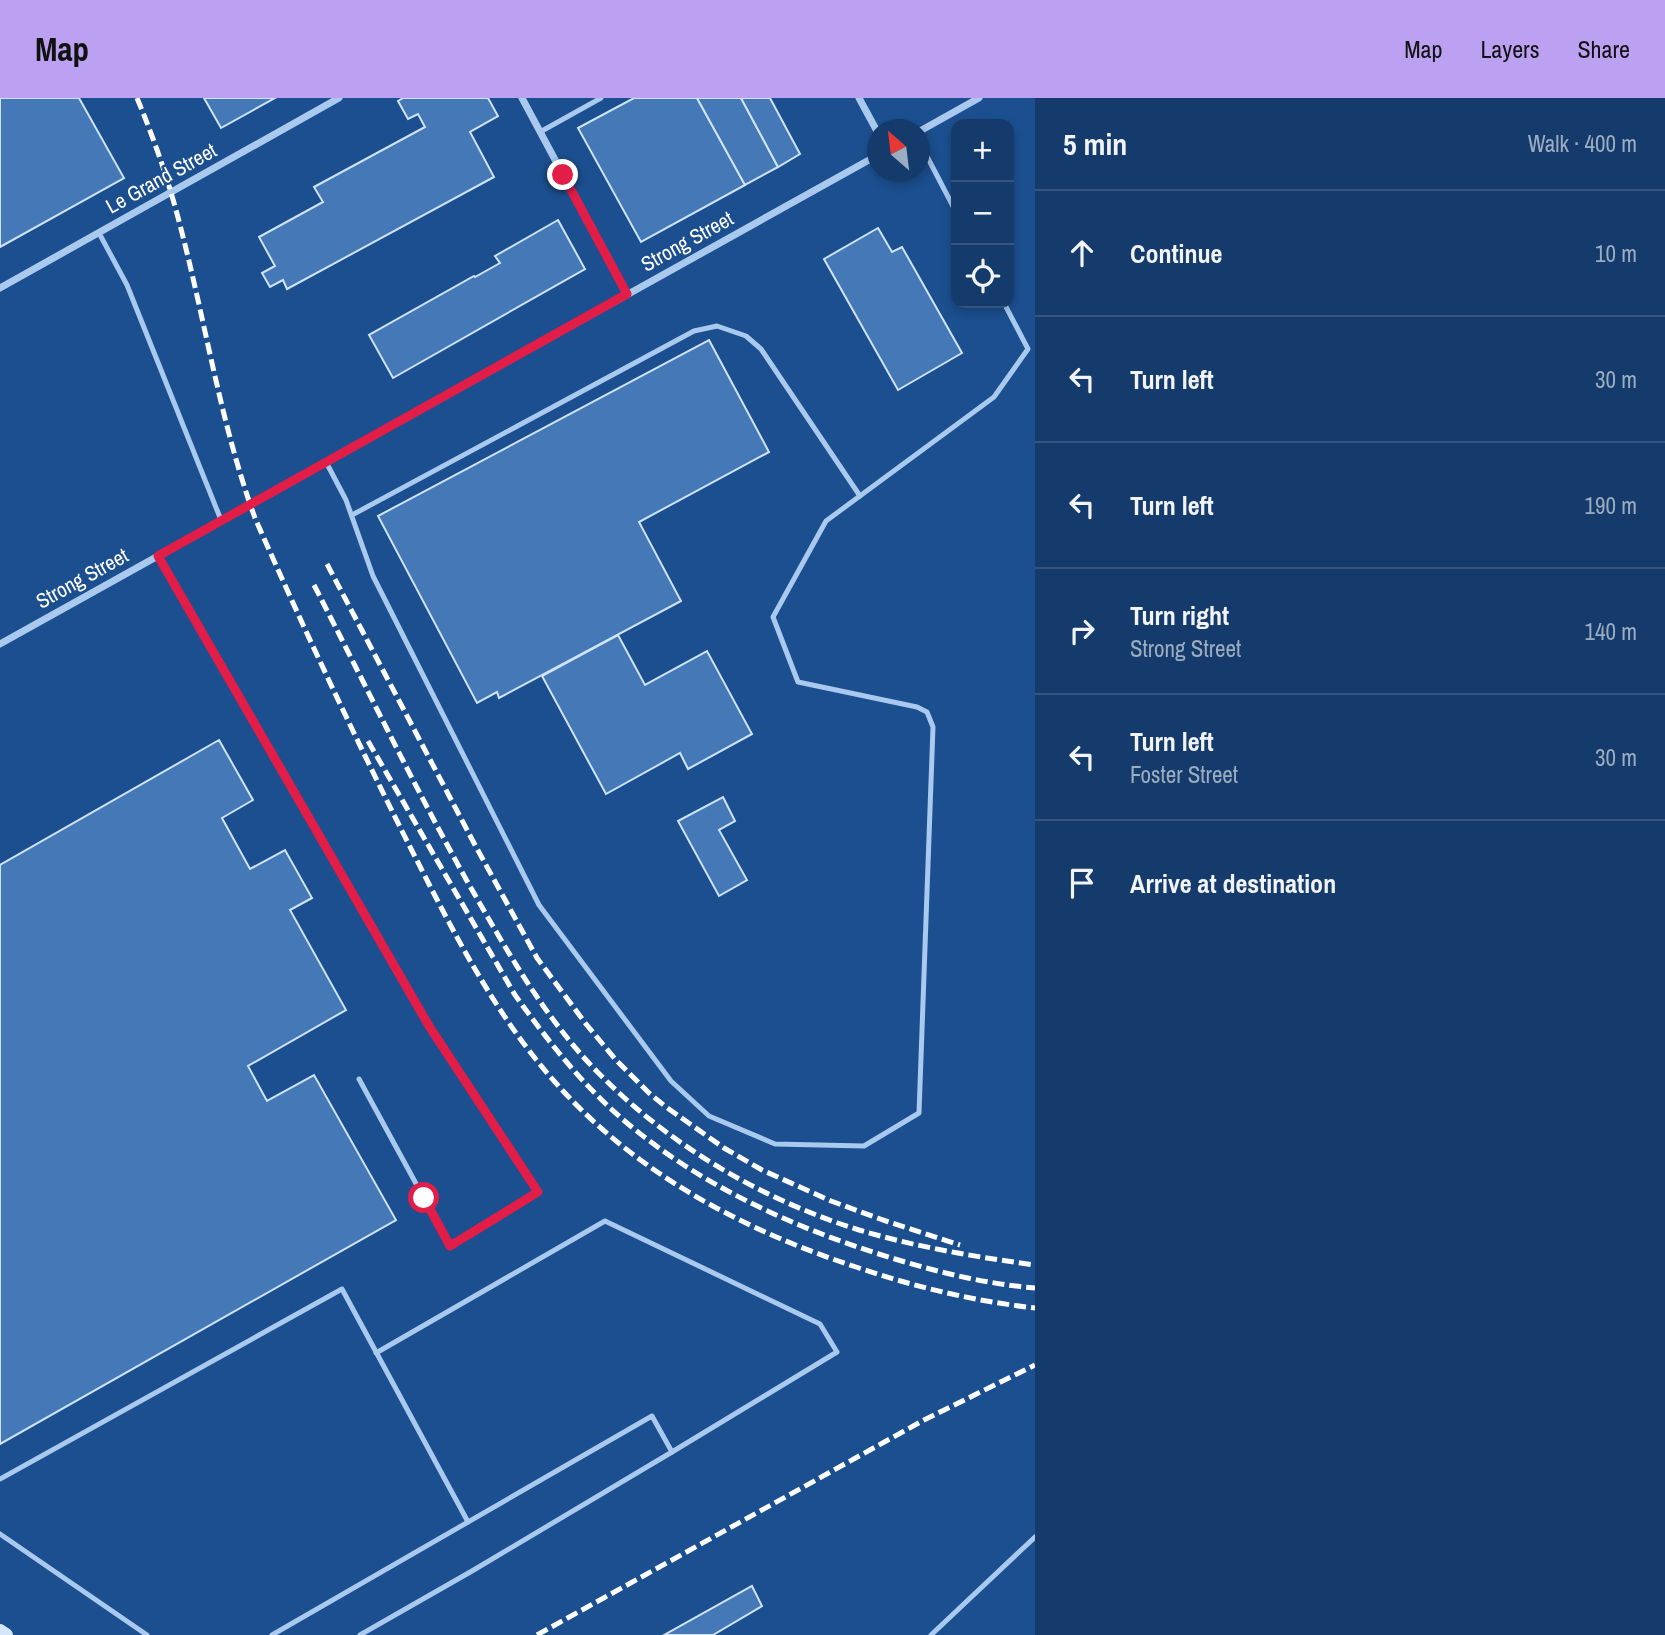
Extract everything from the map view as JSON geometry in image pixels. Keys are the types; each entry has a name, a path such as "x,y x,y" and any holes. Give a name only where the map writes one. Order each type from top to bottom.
{"main road":[{"path":"0,1631 6,1635"}],"street":[{"name":"Le Grand Street","path":"0,288 339,98"},
{"path":"522,98 627,294"},
{"path":"859,98 870,119"},
{"path":"930,125 979,98"},
{"name":"Strong Street","path":"0,644 867,161"}],"lane":[{"path":"540,132 601,98"},
{"path":"930,164 951,203"},
{"path":"99,233 127,285 221,520"},
{"path":"326,462 346,500 373,576 540,905 671,1081 709,1116 775,1144 864,1146 919,1113 933,727 927,712 917,707 798,682 773,617 826,521 994,397 1028,349 1007,308"},
{"path":"352,515 694,331 717,326 746,336 761,349 860,496"},
{"path":"158,556 429,1026 538,1192 450,1246 359,1079"},
{"path":"360,1635 472,1571 837,1352 820,1324 605,1221 376,1353"},
{"path":"0,1479 342,1289 468,1522"},
{"path":"272,1635 652,1416 672,1452"},
{"path":"0,1534 147,1635"},
{"path":"931,1635 1035,1537"}],"building":[{"path":"0,98 79,98 124,178 0,247"},
{"path":"204,98 275,98 221,128"},
{"path":"403,98 488,98 498,116 470,132 494,177 287,289 283,280 270,287 262,273 275,266 259,237 323,202 314,187 425,127 418,114 408,119 398,101"},
{"path":"634,98 697,98 745,185 641,242 578,128"},
{"path":"697,98 741,98 778,167 745,185"},
{"path":"741,98 770,98 800,154 778,167"},
{"path":"558,220 585,269 393,378 369,335 500,263 495,256"},
{"path":"878,228 892,252 902,247 962,353 898,390 824,259"},
{"path":"709,340 769,452 639,522 681,601 499,698 497,692 477,703 378,516"},
{"path":"618,635 645,685 707,651 752,734 688,769 680,753 606,794 542,676"},
{"path":"219,740 253,800 222,818 250,869 285,850 312,898 290,910 346,1010 248,1066 267,1101 314,1075 396,1220 0,1444 0,865"},
{"path":"723,797 735,821 719,830 747,880 719,896 678,821"},
{"path":"752,1586 762,1606 713,1635 664,1635"}],"railway":[{"path":"137,98 162,163 177,213 223,411 255,518 404,835 475,969 516,1033 564,1092 595,1122 627,1150 698,1198 775,1236 856,1267 944,1292 1035,1308"},
{"path":"327,564 537,958 616,1060 666,1107 724,1148 762,1170 831,1201 960,1245"},
{"path":"314,585 427,808 508,951 569,1040 615,1090 678,1141 712,1163 747,1183 821,1217 902,1242 1035,1265"},
{"path":"368,741 515,995 567,1062 627,1123 688,1168 720,1187 823,1235 947,1273 999,1284 1035,1288"},
{"path":"537,1635 924,1420 1035,1365"}],"route":[{"path":"424,1198 450,1246 538,1192 429,1026 158,556 627,294 563,175"}]}
